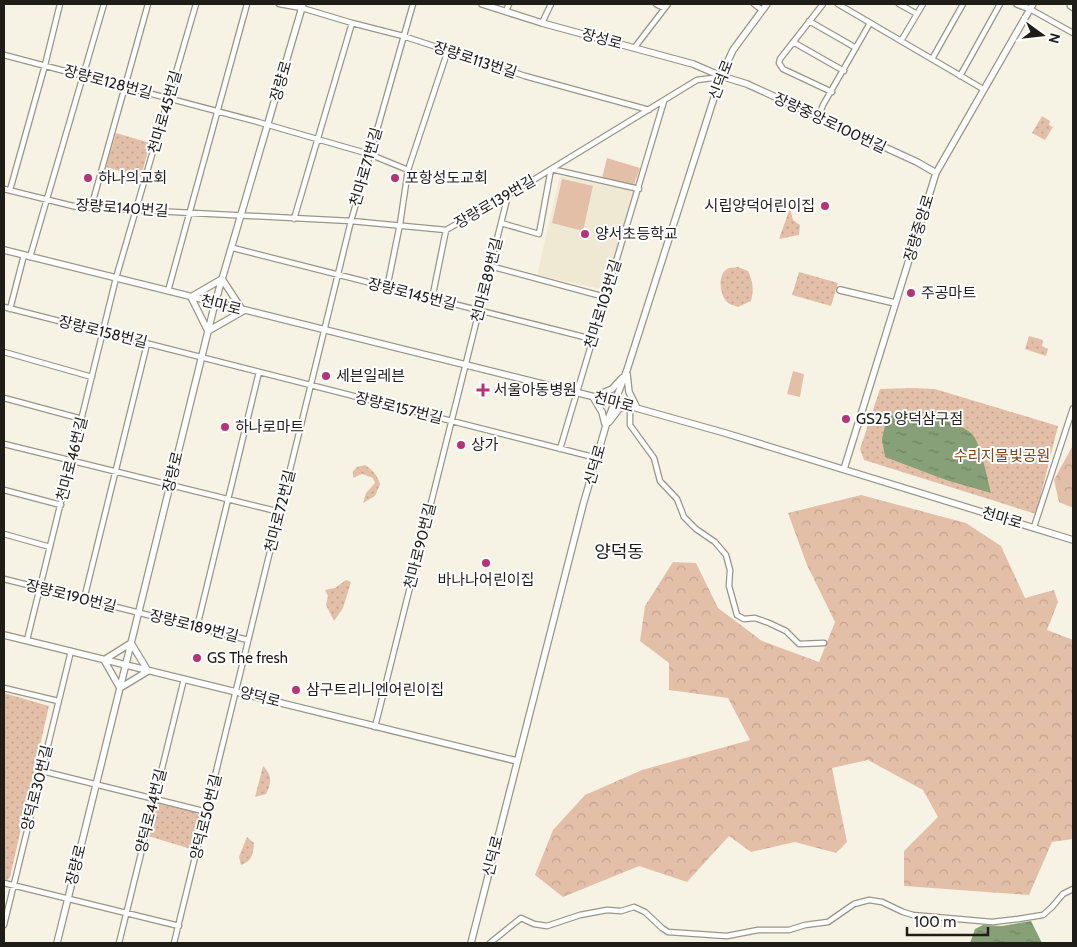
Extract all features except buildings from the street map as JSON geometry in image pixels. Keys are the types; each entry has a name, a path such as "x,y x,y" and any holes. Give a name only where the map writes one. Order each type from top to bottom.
{"street":[{"path":"10,190 60,4"},
{"path":"10,309 47,200 104,4"},
{"path":"91,208 148,4"},
{"name":"천마로45번길","path":"116,278 196,4"},
{"path":"168,291 247,4"},
{"name":"장량로113번길","path":"279,4 303,6 352,23 448,50 525,76 649,110"},
{"name":"천마로71번길","path":"325,331 369,154 413,4"},
{"name":"장성로","path":"482,4 542,23 693,64 722,76"},
{"path":"506,11 509,4"},
{"path":"542,23 551,4"},
{"path":"635,47 666,6 656,4"},
{"path":"754,4 762,10"},
{"name":"신덕로","path":"471,943 606,426 627,372 722,76 733,50 767,4"},
{"path":"823,4 780,58 779,63 783,69 832,92"},
{"path":"838,4 984,89"},
{"path":"899,4 917,14"},
{"path":"902,41 922,4"},
{"path":"932,59 963,4"},
{"path":"960,76 1000,4"},
{"path":"1017,4 1031,6 1073,33"},
{"path":"1071,4 1070,6 1073,8"},
{"name":"장량로","path":"57,943 215,303 303,6"},
{"name":"장량중앙로","path":"844,469 936,173 1031,6"},
{"path":"809,21 856,48"},
{"path":"294,218 352,23"},
{"path":"818,118 823,105 870,23"},
{"path":"793,42 844,71"},
{"path":"387,288 400,224 408,170 448,50"},
{"name":"장량로128번길","path":"4,55 126,86 369,154 408,170"},
{"name":"장량로139번길","path":"242,215 400,224 446,230 551,169 697,80 722,76"},
{"name":"장량중앙로100번길","path":"722,76 747,84 917,162 936,173"},
{"name":"천마로103번길","path":"560,449 664,101"},
{"path":"501,223 539,234 551,169 639,189"},
{"name":"장량로140번길","path":"4,189 77,207 242,215"},
{"name":"천마로89번길","path":"465,366 509,194"},
{"path":"432,299 446,230"},
{"name":"장량로145번길","path":"232,248 592,339"},
{"name":"천마로","path":"4,250 631,406 844,469 1073,540"},
{"path":"490,266 605,296"},
{"name":"천마로46번길","path":"27,640 116,278"},
{"path":"222,279 243,310 208,331 190,297 222,279"},
{"path":"840,290 895,303"},
{"name":"장량로158번길","path":"4,307 202,357"},
{"name":"천마로72번길","path":"236,691 325,331"},
{"path":"84,600 148,344"},
{"path":"4,352 92,377"},
{"name":"장량로157번길","path":"202,357 597,458"},
{"name":"천마로90번길","path":"375,727 465,366"},
{"path":"197,627 259,372"},
{"path":"606,426 602,412 593,396 612,389 627,372"},
{"path":"627,372 631,406 630,426 654,458 660,481 677,499 684,517 715,542 726,555 730,570 729,586 737,615 744,619 755,618 769,623 786,631 799,644 824,643"},
{"path":"4,398 82,419"},
{"path":"606,426 620,409 631,406"},
{"path":"1034,527 1073,408"},
{"path":"4,444 280,512"},
{"path":"4,490 61,505"},
{"path":"4,534 50,547"},
{"name":"장량로190번길","path":"4,580 139,613"},
{"name":"장량로189번길","path":"139,613 248,640"},
{"name":"양덕로","path":"4,635 517,761"},
{"path":"131,643 148,670 120,688 104,660 131,643"},
{"name":"양덕로30번길","path":"4,925 71,651"},
{"name":"양덕로44번길","path":"119,943 184,679"},
{"path":"4,688 58,701"},
{"name":"양덕로50번길","path":"174,943 236,691"},
{"path":"42,771 207,812"},
{"path":"4,883 179,926"},
{"path":"490,943 521,918 534,924 548,926 580,915 607,910 621,911 634,907 645,912 668,932 727,936 752,930 789,930 805,925 823,923 832,920 854,904 869,900 882,902 913,915 1004,921 1043,914 1063,894 1073,889"}],"shaded area":[{"name":"양서초등학교","path":"560,176 635,192 605,290 537,275"}],"green space":[{"path":"1042,116 1050,121 1049,125 1053,127 1045,140 1032,133"},
{"path":"116,133 150,143 141,177 106,167"},
{"path":"607,158 640,168 634,185 602,178"},
{"path":"562,179 593,186 583,231 552,223"},
{"path":"790,208 793,220 800,225 799,235 779,239"},
{"path":"738,267 748,271 753,289 751,301 738,307 730,304 725,299 721,280 728,268"},
{"path":"799,272 838,283 831,306 792,295"},
{"path":"1029,336 1043,340 1042,346 1048,349 1046,356 1025,349"},
{"path":"793,371 804,374 800,397 787,394"},
{"name":"수리지물빛공원","path":"880,389 935,389 1058,426 1036,514 864,460 860,449"},
{"path":"1073,445 1073,508 1059,502 1054,480"},
{"path":"365,465 378,478 380,484 375,496 363,503 366,493 375,483 373,478 362,474 353,478 353,471 357,467"},
{"path":"861,495 966,523 1001,546 1025,598 1054,590 1058,602 1047,630 1073,640 1073,839 1052,842 1029,895 904,886 904,851 938,817 923,790 868,760 832,768 847,842 836,853 795,842 751,852 729,836 687,882 639,866 563,897 535,875 553,830 585,795 642,770 750,740 728,698 669,690 669,663 640,641 645,606 673,562 696,563 718,608 762,641 819,662 835,622 807,565 788,513"},
{"path":"346,580 351,582 343,608 334,621 326,605 328,596 325,590 335,588"},
{"path":"4,693 49,706 10,877 7,880 4,879"},
{"path":"263,766 270,779 269,786 266,794 255,797"},
{"path":"160,804 196,812 200,818 191,849 148,836 155,807"},
{"path":"247,837 254,843 253,851 250,859 241,865 239,857"}],"water":[{"path":"902,412 949,422 966,429 972,434 981,453 991,493 946,480 885,457 882,439 887,417"},
{"path":"1031,921 1042,943 970,943 975,929 983,925 1002,926"}],"place":[{"name":"하나의교회","path":"88,178"},
{"name":"포항성도교회","path":"395,178"},
{"name":"시립양덕어린이집","path":"825,206"},
{"name":"양서초등학교","path":"585,234"},
{"name":"주공마트","path":"911,293"},
{"name":"세븐일레븐","path":"326,376"},
{"name":"서울아동병원","path":"483,390"},
{"name":"GS25 양덕삼구점","path":"846,419"},
{"name":"하나로마트","path":"225,427"},
{"name":"상가","path":"461,445"},
{"name":"바나나어린이집","path":"486,563"},
{"name":"GS The fresh","path":"197,658"},
{"name":"삼구트리니엔어린이집","path":"296,690"}],"district":[{"name":"양덕동","path":"619,552"}]}
